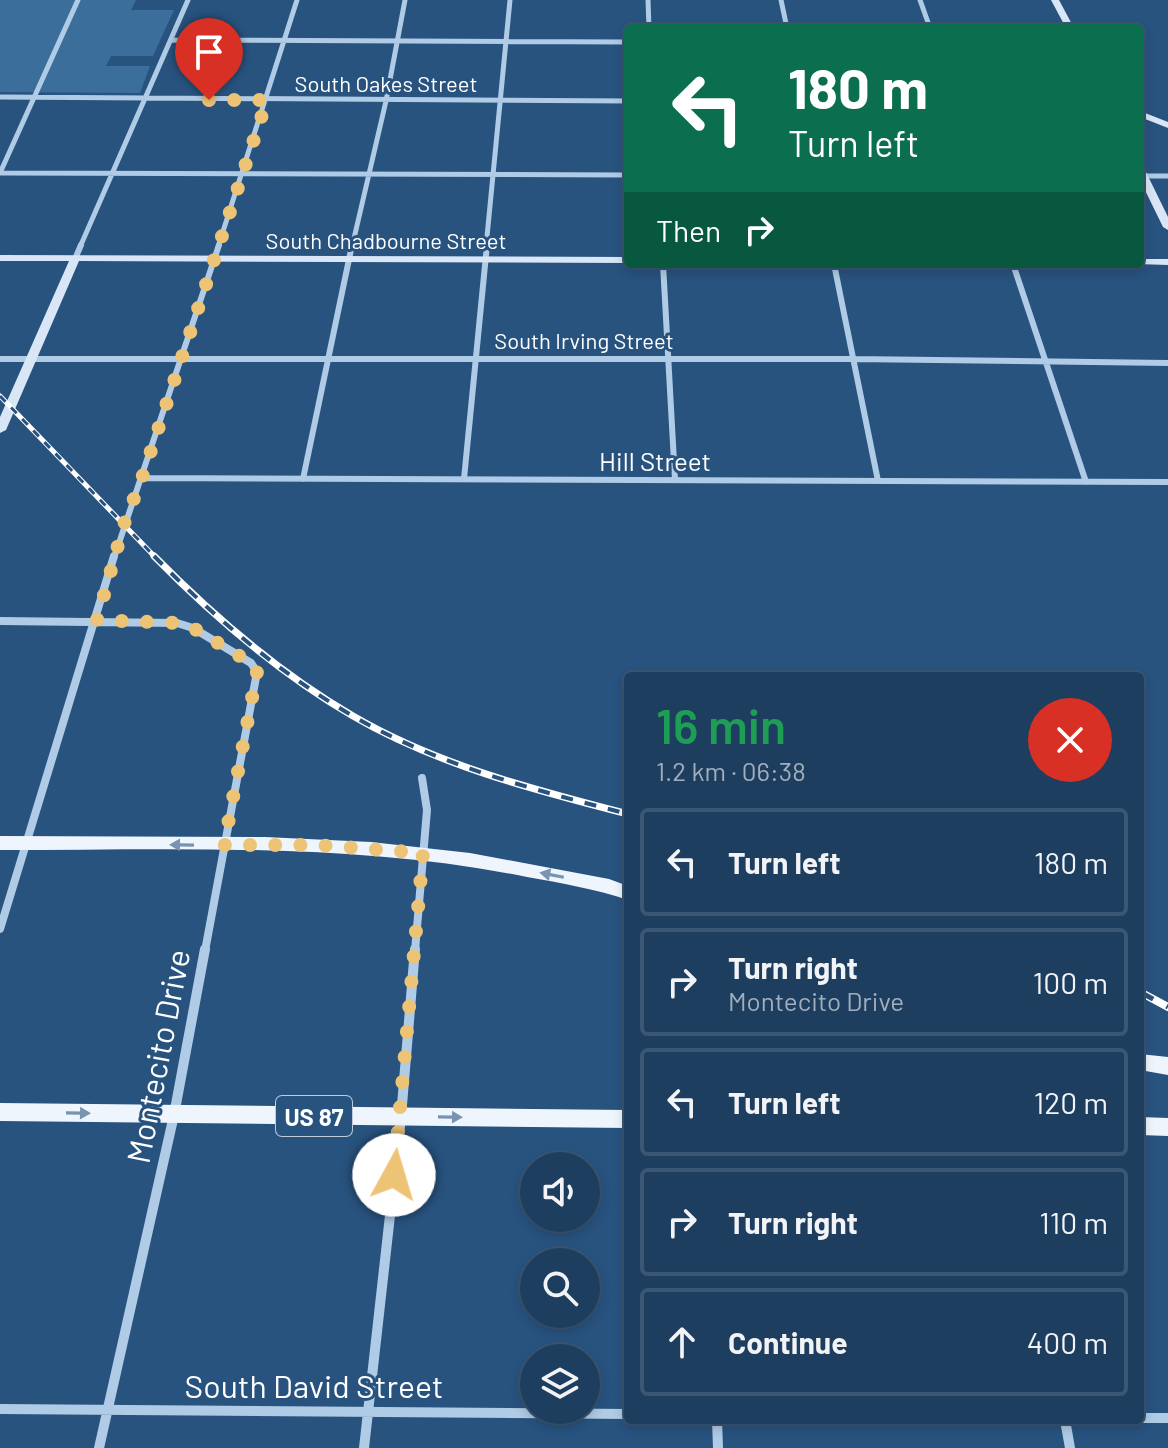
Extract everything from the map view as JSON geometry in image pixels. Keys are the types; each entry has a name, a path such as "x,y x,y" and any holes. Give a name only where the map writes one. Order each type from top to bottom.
{"main road":[{"path":"1055,0 1068,24"},
{"path":"1144,116 1168,125"},
{"path":"1144,180 1168,227"},
{"name":"South Chadbourne Street","path":"0,258 624,260"},
{"path":"1,425 75,259"},
{"path":"1144,262 1168,262"},
{"path":"0,843 317,845 423,853 488,862 624,892"},
{"path":"1144,1063 1168,1066"},
{"name":"US 87","path":"0,1112 624,1119"},
{"path":"1144,1126 1168,1127"}],"street":[{"path":"78,0 0,173 624,175"},
{"path":"75,259 188,0"},
{"path":"0,929 124,524 215,259 297,0"},
{"path":"303,479 386,101 405,0"},
{"path":"464,479 493,174 503,101 510,0"},
{"path":"648,0 649,24"},
{"path":"781,0 786,24"},
{"path":"920,0 929,24"},
{"path":"171,40 624,42"},
{"name":"South Oakes Street","path":"0,97 624,101"},
{"path":"1144,174 1168,176"},
{"path":"663,268 675,480"},
{"path":"835,268 878,481"},
{"path":"1014,268 1086,482"},
{"name":"South Irving Street","path":"0,359 853,359 1168,363"},
{"name":"Hill Street","path":"142,478 1168,482"},
{"path":"0,621 97,620"},
{"name":"Montecito Drive","path":"97,620 177,623 193,628 251,663 257,672 174,1115 99,1448"},
{"path":"364,1448 401,1117 427,810 422,778"},
{"name":"South David Street","path":"0,1409 624,1414"},
{"path":"1144,1418 1168,1418"},
{"path":"717,1424 718,1448"},
{"path":"1066,1424 1070,1448"}],"shaded area":[{"path":"0,0 136,0 131,10 174,10 153,56 111,56 106,66 150,66 140,93 0,92"}],"railway":[{"path":"0,396 155,557"},
{"path":"155,557 248,643 353,716 418,749 452,762 624,813"},
{"path":"1144,994 1168,1007"}],"route":[{"path":"209,100 267,100 124,524 97,620 177,623 193,628 251,663 257,672 224,845 317,845 423,853 394,1175"}]}
